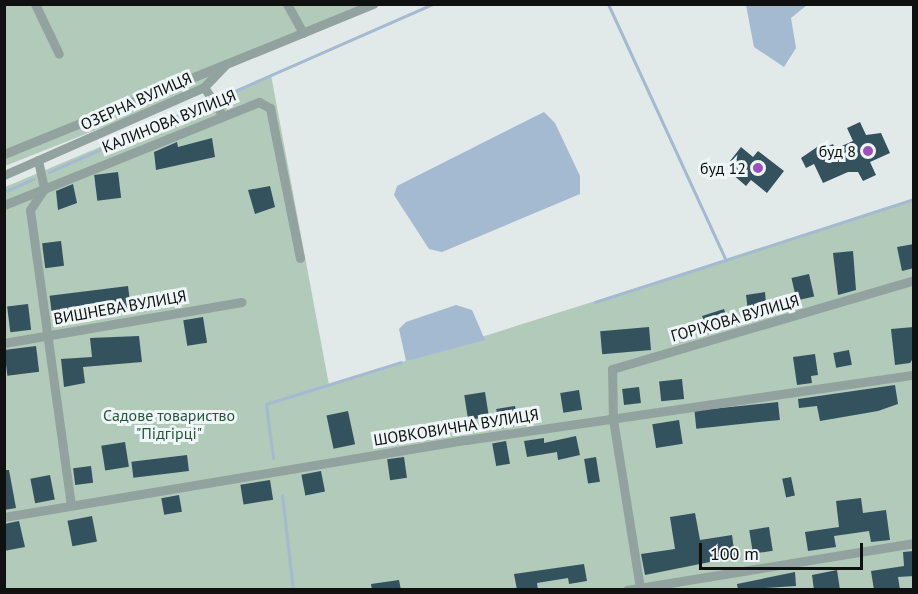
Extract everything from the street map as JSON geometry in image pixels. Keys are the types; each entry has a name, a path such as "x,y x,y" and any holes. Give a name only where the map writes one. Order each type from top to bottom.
{"street":[{"path":"35,4 59,54"},
{"path":"287,4 303,33"},
{"name":"ОЗЕРНА ВУЛИЦЯ","path":"4,175 204,87 226,64 373,4"},
{"path":"4,154 226,64"},
{"path":"204,87 222,116"},
{"name":"КАЛИНОВА ВУЛИЦЯ","path":"4,205 259,102 270,108 300,258"},
{"path":"38,160 44,189 30,210 71,504"},
{"name":"ГОРІХОВА ВУЛИЦЯ","path":"613,419 612,369 914,280"},
{"name":"ВИШНЕВА ВУЛИЦЯ","path":"4,343 241,302"},
{"name":"ШОВКОВИЧНА ВУЛИЦЯ","path":"4,517 71,504 613,419 914,375"},
{"path":"613,419 640,588"},
{"path":"627,590 914,543"}],"green space":[{"path":"5,5 373,5 226,64 204,87 5,166"},
{"name":"Садове товариство \"Підгірці\"","path":"271,75 329,385 913,201 913,589 5,590 5,187"}],"water":[{"path":"746,5 807,5 791,18 796,48 784,67 754,47"},
{"path":"544,112 555,123 580,176 580,194 442,252 429,249 394,195 397,186"},
{"path":"456,305 472,310 485,340 406,361 399,329 406,322"}],"building":[{"path":"860,122 866,135 881,133 890,153 870,162 876,175 863,181 858,172 848,172 823,183 814,164 806,168 801,158 820,145 822,149 833,144 835,149 853,141 847,128"},
{"path":"212,138 215,157 156,170 154,152 177,142 178,147"},
{"name":"буд 12","path":"741,147 753,157 758,151 784,171 767,193 751,180 746,186 731,173 737,166 730,161"},
{"path":"118,172 121,198 97,201 94,175"},
{"path":"73,184 77,203 58,210 56,191"},
{"path":"270,186 275,207 255,214 248,190"},
{"path":"61,241 64,266 45,268 42,243"},
{"path":"914,244 914,268 902,271 897,247"},
{"path":"853,251 856,290 838,295 833,253"},
{"path":"809,274 814,296 797,300 791,278"},
{"path":"128,286 131,312 53,321 50,296"},
{"path":"765,292 767,315 749,319 746,295"},
{"path":"28,304 31,330 10,332 7,307"},
{"path":"724,309 730,327 708,334 702,316"},
{"path":"203,317 207,343 187,346 183,320"},
{"path":"649,327 651,350 602,354 600,331"},
{"path":"914,327 914,357 910,363 895,365 891,329"},
{"path":"139,336 142,362 83,367 85,383 64,387 61,359 92,357 90,338"},
{"path":"36,346 39,372 7,376 4,350"},
{"path":"849,350 852,365 836,368 833,353"},
{"path":"815,354 818,375 811,376 812,383 797,385 793,357"},
{"path":"682,379 684,399 661,401 659,381"},
{"path":"895,385 898,404 878,411 820,421 817,406 799,408 798,399"},
{"path":"639,387 641,403 624,405 622,389"},
{"path":"579,390 582,410 563,413 560,393"},
{"path":"485,392 489,417 468,420 464,395"},
{"path":"778,402 780,420 696,429 694,411"},
{"path":"515,406 518,426 499,429 496,409"},
{"path":"348,411 355,444 334,449 326,416"},
{"path":"679,420 683,444 656,448 652,424"},
{"path":"576,436 580,455 558,460 557,452 527,457 524,441 544,438 544,443"},
{"path":"506,441 510,464 496,466 492,443"},
{"path":"125,442 129,467 105,470 101,446"},
{"path":"187,455 189,471 133,478 131,462"},
{"path":"404,457 407,478 390,480 387,459"},
{"path":"596,457 600,482 588,484 584,459"},
{"path":"91,466 93,483 75,485 73,468"},
{"path":"4,470 9,470 16,508 4,510"},
{"path":"321,471 325,492 305,495 301,475"},
{"path":"50,475 55,500 35,503 30,479"},
{"path":"791,477 795,496 786,497 782,479"},
{"path":"270,480 273,500 243,504 240,485"},
{"path":"179,495 182,512 164,515 161,498"},
{"path":"861,498 863,513 886,510 890,540 871,542 869,531 834,536 836,547 808,551 805,532 839,527 836,501"},
{"path":"695,513 700,540 732,535 735,557 645,575 641,554 675,549 670,517"},
{"path":"92,516 97,542 72,546 67,521"},
{"path":"19,521 25,547 4,551 4,524"},
{"path":"769,527 773,551 753,554 749,530"},
{"path":"914,551 914,576 898,577 900,590 874,590 871,571 904,566 903,552"},
{"path":"584,564 587,581 569,584 568,578 537,583 538,590 517,590 514,574"},
{"path":"837,570 840,590 814,590 812,575"},
{"path":"795,572 796,586 738,590 737,584"},
{"path":"399,580 401,590 372,590 371,584"}],"waterway":[{"path":"221,97 433,4"},
{"path":"608,4 726,260"},
{"path":"49,172 204,104"},
{"path":"4,192 33,179"},
{"path":"595,302 914,199"},
{"path":"273,458 266,404 401,362"},
{"path":"282,495 293,590"}],"place":[{"name":"буд 8","path":"868,151"},
{"name":"буд 12","path":"758,168"}]}
